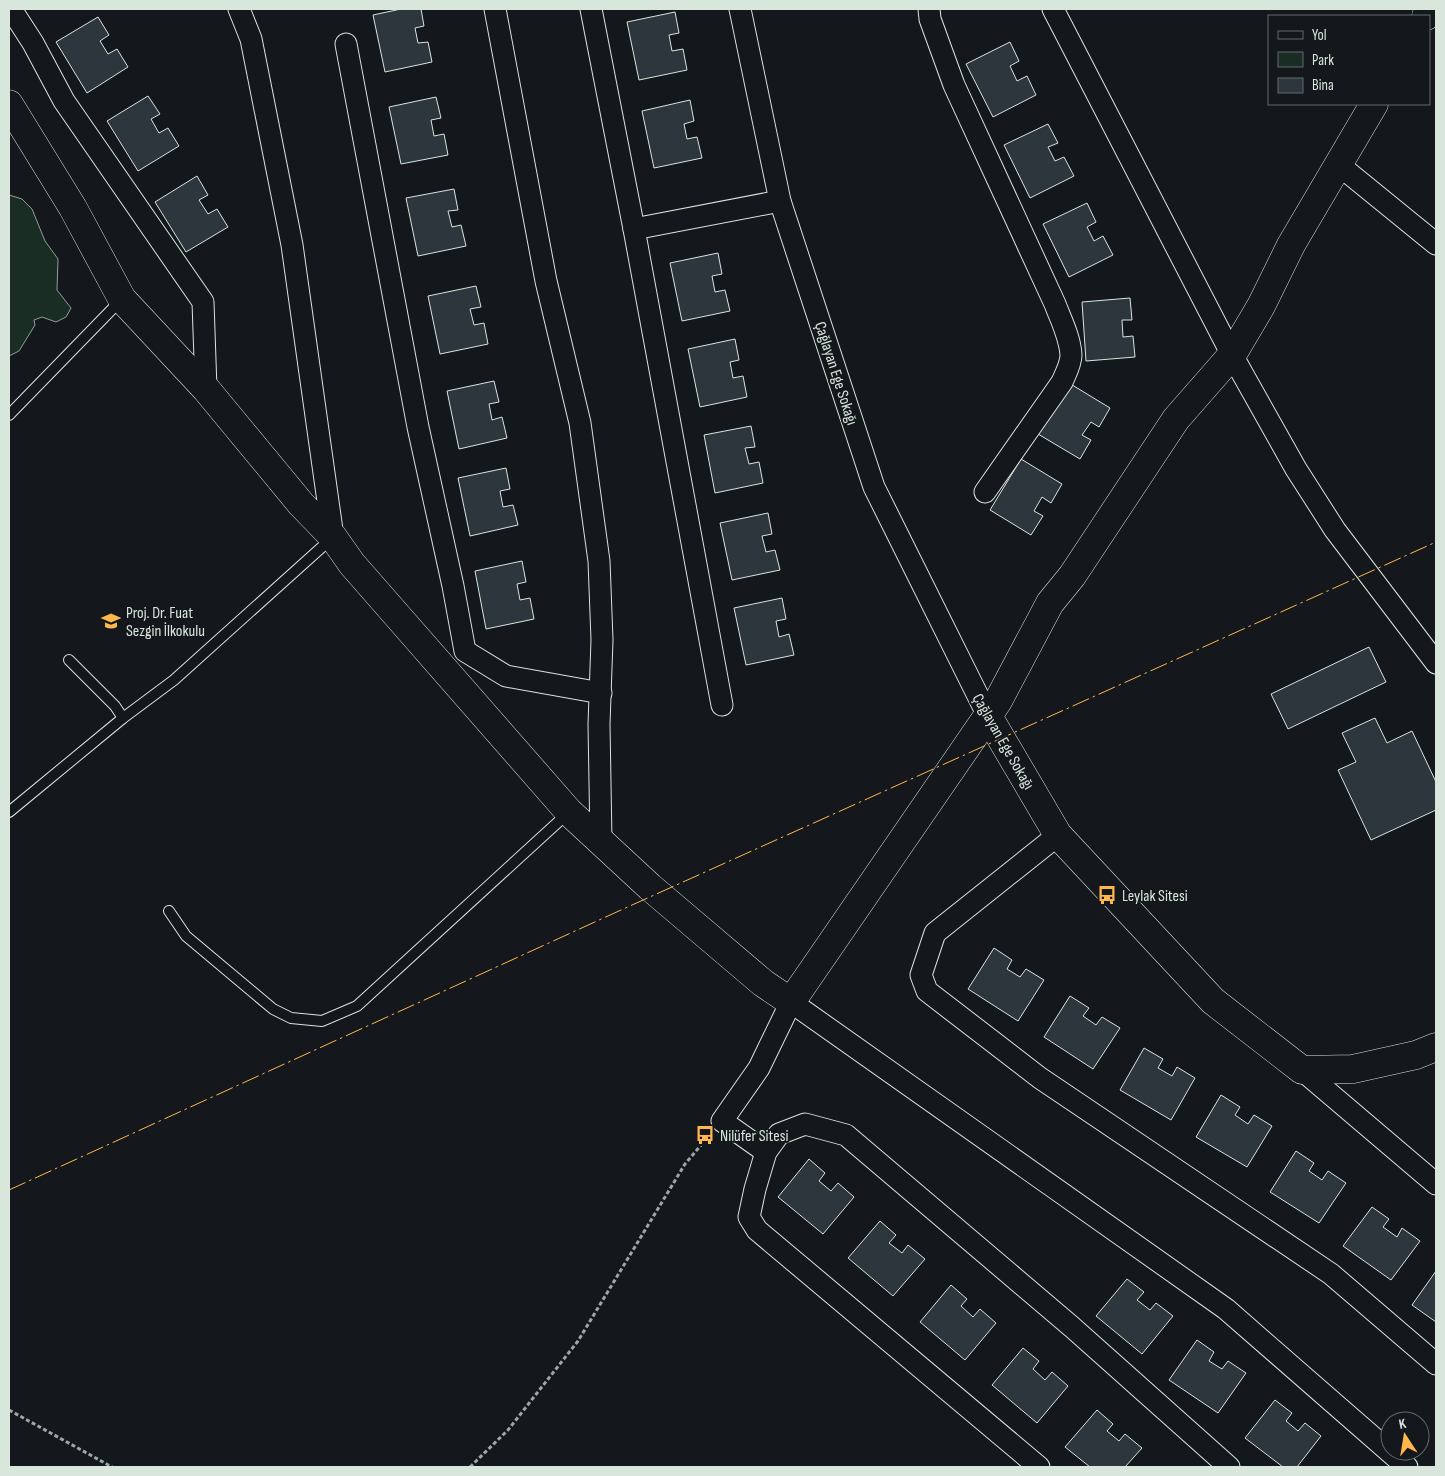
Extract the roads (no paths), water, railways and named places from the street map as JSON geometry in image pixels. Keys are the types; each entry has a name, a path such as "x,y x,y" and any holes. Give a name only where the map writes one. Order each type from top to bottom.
{"street":[{"path":"11,9 33,44 64,101 204,302 206,389"},
{"path":"22,9 33,44"},
{"path":"239,9 251,39 292,245 333,537"},
{"path":"495,9 546,281 580,423 599,561 602,640 601,693 598,724 601,841"},
{"path":"591,9 634,229 722,705"},
{"name":"Çağlayan Ege Sokağı","path":"740,9 780,201 874,487 988,716 1058,835 1213,1002 1302,1070"},
{"path":"928,9 954,85 1055,304 1065,329 1071,355 1069,366 1062,382 985,492"},
{"path":"1054,9 1232,354 1296,468 1335,530 1434,657"},
{"path":"346,44 418,428 453,586 465,651 506,676 601,693"},
{"path":"9,104 73,208 122,299 206,389 301,504 333,537 352,564 570,812 650,886 764,982 1226,1309 1407,1467"},
{"path":"766,1152 722,1122 759,1068 791,1002 998,701 1050,603 1072,576 1176,420 1232,354 1260,306 1291,246 1373,105"},
{"path":"1339,165 1436,244"},
{"path":"634,229 780,201"},
{"path":"1058,835 935,933 921,975 928,991 1040,1078 1330,1274 1436,1364"},
{"path":"1302,1070 1353,1069 1416,1054 1436,1047"},
{"path":"1302,1070 1436,1184"},
{"path":"1039,1467 757,1230 749,1217 755,1189 766,1152 780,1134 805,1124 846,1135 1072,1327 1229,1467"}],"lane":[{"path":"9,415 122,299"},
{"path":"9,812 123,718 174,680 333,537"},
{"path":"69,660 115,706 123,718"},
{"path":"170,911 186,936 273,1009 291,1018 322,1021 356,1006 570,812"}],"place":[{"name":"Proj. Dr. Fuat Sezgin İlkokulu","path":"111,621"},
{"name":"Leylak Sitesi","path":"1107,895"},
{"name":"Nilüfer Sitesi","path":"705,1135"}]}
